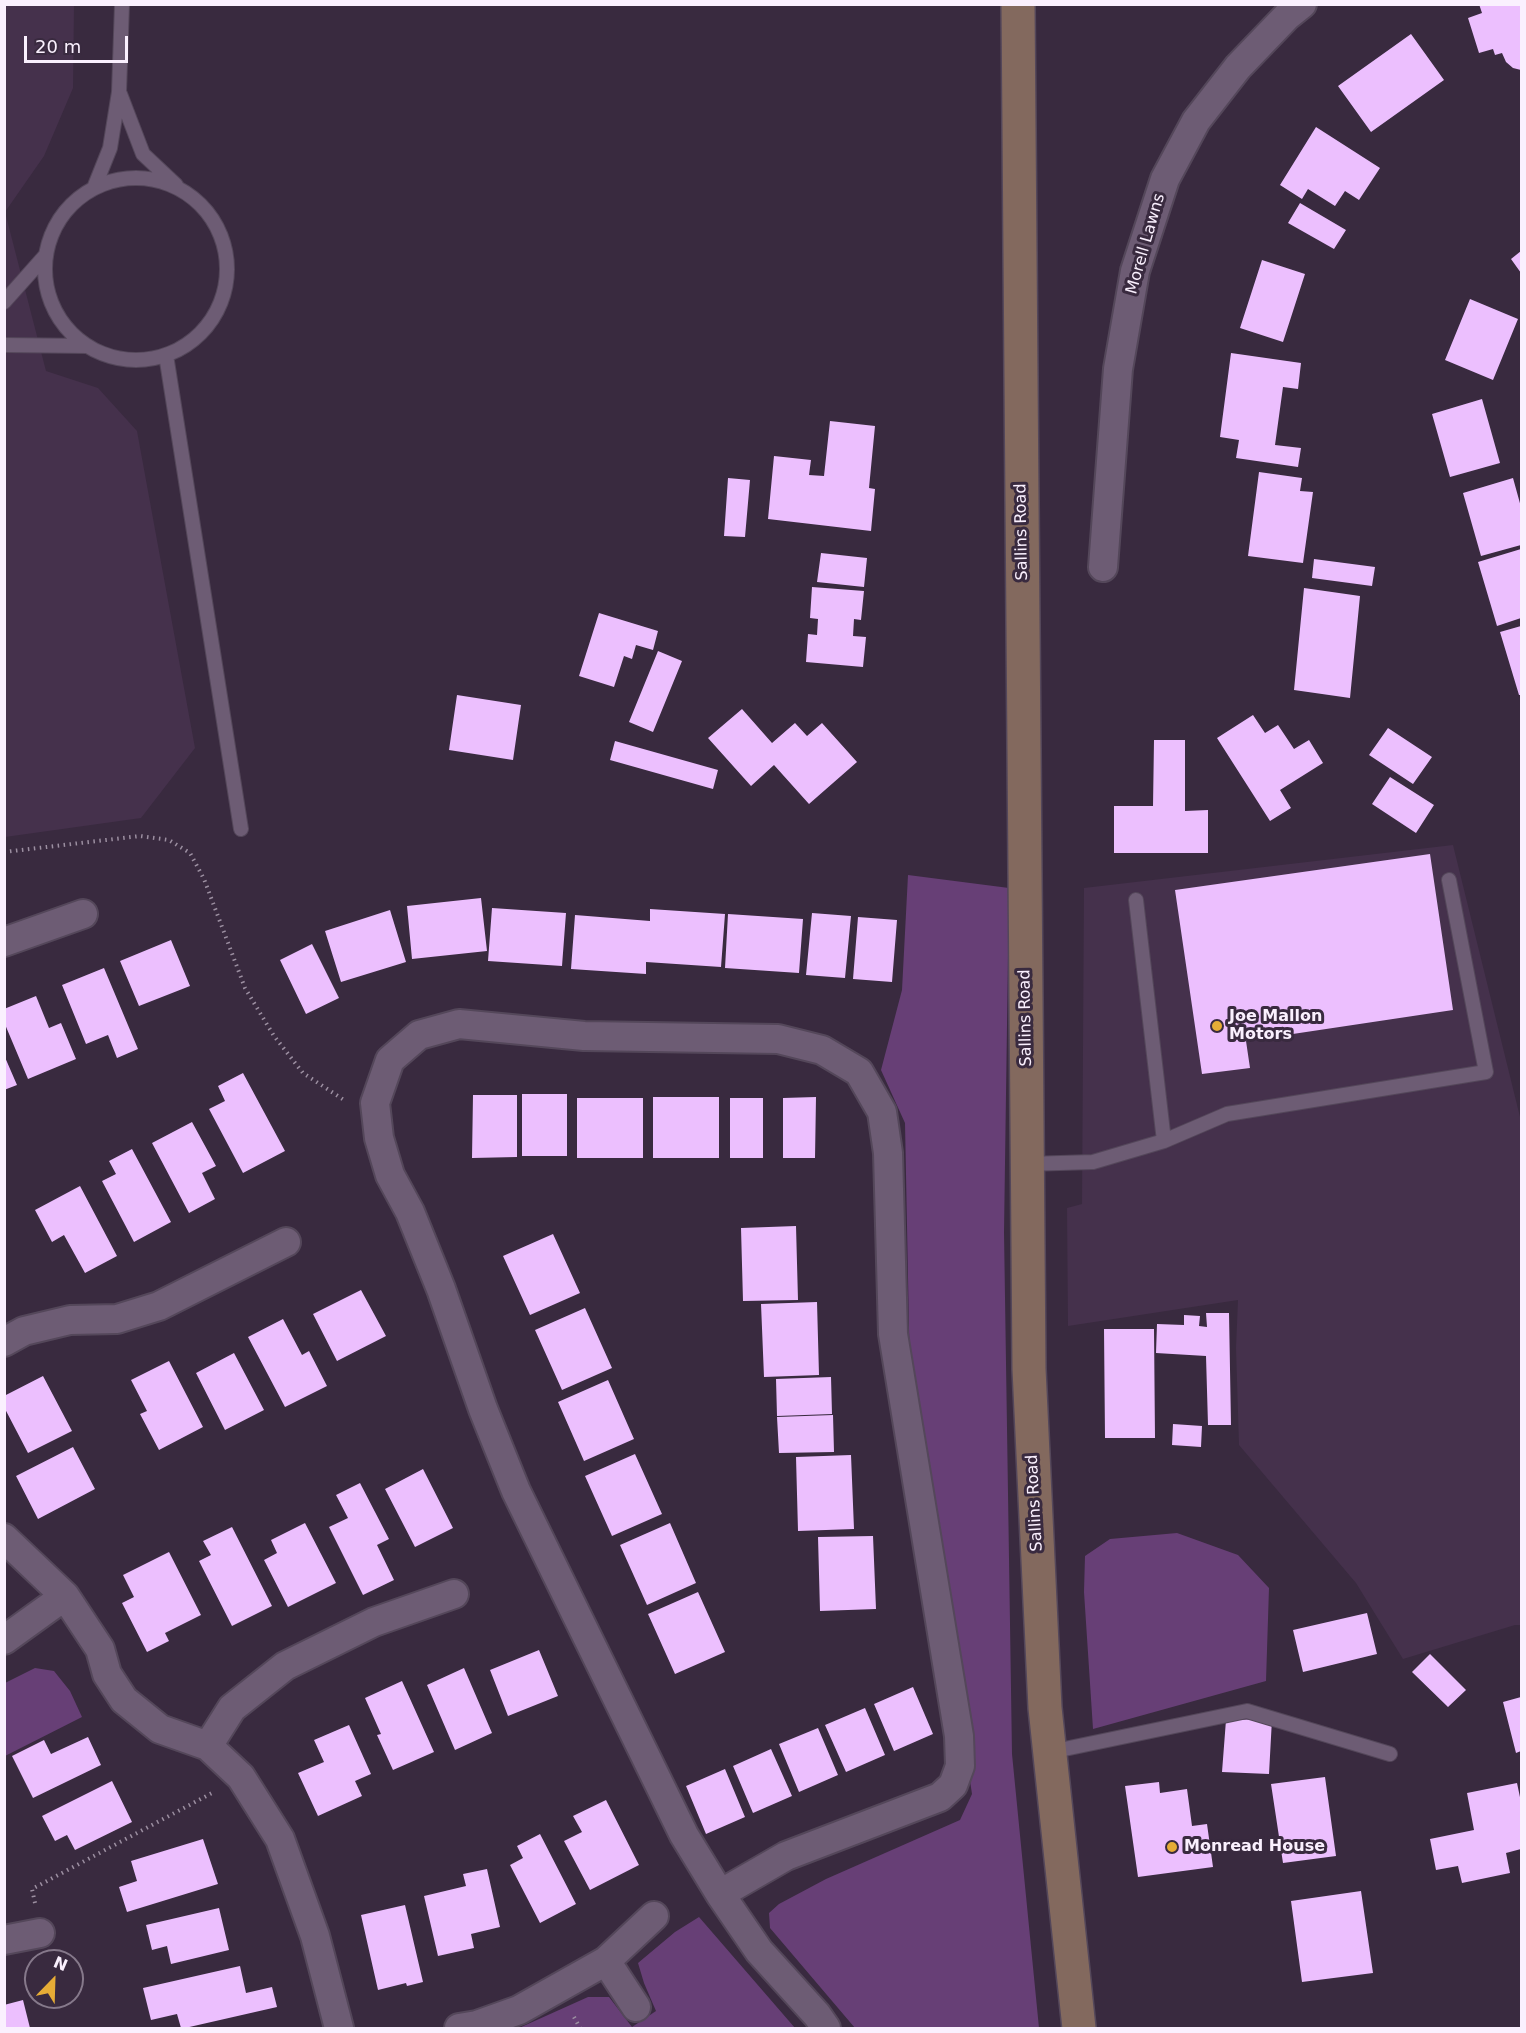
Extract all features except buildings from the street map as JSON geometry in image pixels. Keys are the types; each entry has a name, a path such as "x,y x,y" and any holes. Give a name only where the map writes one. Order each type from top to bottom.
{"main road":[{"name":"Sallins Road","path":"1018,4 1029,1369 1045,1708 1079,2028"}],"street":[{"name":"Morell Lawns","path":"1103,567 1118,369 1135,271 1165,179 1196,121 1238,67 1287,16 1302,4"},
{"path":"4,942 83,914"},
{"path":"720,1894 786,1856 940,1797 953,1785 960,1766 959,1736 892,1334 888,1153 882,1112 859,1072 822,1050 778,1039 584,1036 459,1024 419,1035 390,1060 375,1103 379,1138 390,1175 410,1212 441,1288 483,1409 516,1491 679,1825 720,1894 759,1951 826,2028"},
{"path":"4,1342 24,1331 69,1320 117,1319 159,1306 286,1242"},
{"path":"4,1538 65,1596 100,1649 107,1674 124,1700 160,1729 208,1746 241,1777 280,1839 315,1936 339,2028"},
{"path":"208,1746 232,1708 285,1666 374,1622 454,1594"},
{"path":"4,1640 65,1596"},
{"path":"459,2028 477,2025 519,2010 606,1961 654,1916"},
{"path":"4,1940 40,1933"},
{"path":"606,1961 636,2007"}],"lane":[{"path":"94,188 110,148 119,92 122,4"},
{"path":"119,92 143,154 205,209 220,234 227,263 224,292 212,320 192,342 166,356 139,360 112,357 87,346 67,329 53,307 45,282 45,256 54,229 71,205 94,188 123,179 153,179 181,190"},
{"path":"4,302 45,256"},
{"path":"4,345 87,346"},
{"path":"166,356 241,830"},
{"path":"1027,1164 1093,1162 1164,1141 1227,1114 1486,1072 1449,880"},
{"path":"1136,900 1164,1141"},
{"path":"1050,1752 1247,1711 1390,1754"}],"path":[{"path":"4,852 140,836 169,840 190,853 204,879 246,987 273,1036 303,1073 344,1100 375,1103"},
{"path":"40,1933 32,1889 241,1777"}],"shaded area":[{"path":"4,5 74,5 73,88 44,156 5,212 46,371 98,388 137,431 195,748 141,818 5,837"},
{"path":"1453,845 1521,1121 1521,1625 1403,1659 1356,1583 1239,1445 1236,1348 1238,1300 1068,1326 1067,1208 1082,1204 1084,888"},
{"path":"908,875 1009,888 1004,1232 1012,1754 1039,2028 855,2028 770,1928 769,1913 779,1904 826,1879 960,1820 972,1794 910,1380 905,1123 881,1070 902,990"},
{"path":"1177,1533 1238,1555 1269,1588 1266,1681 1093,1729 1084,1592 1085,1556 1110,1539"},
{"path":"35,1668 54,1671 70,1691 82,1717 5,1756 5,1683"},
{"path":"699,1917 795,2028 519,2028 588,1997 609,1997 632,2027 656,2011 638,1963 675,1932"}],"place":[{"name":"Joe Mallon Motors","path":"1217,1026"},
{"name":"Monread House","path":"1172,1847"}]}
